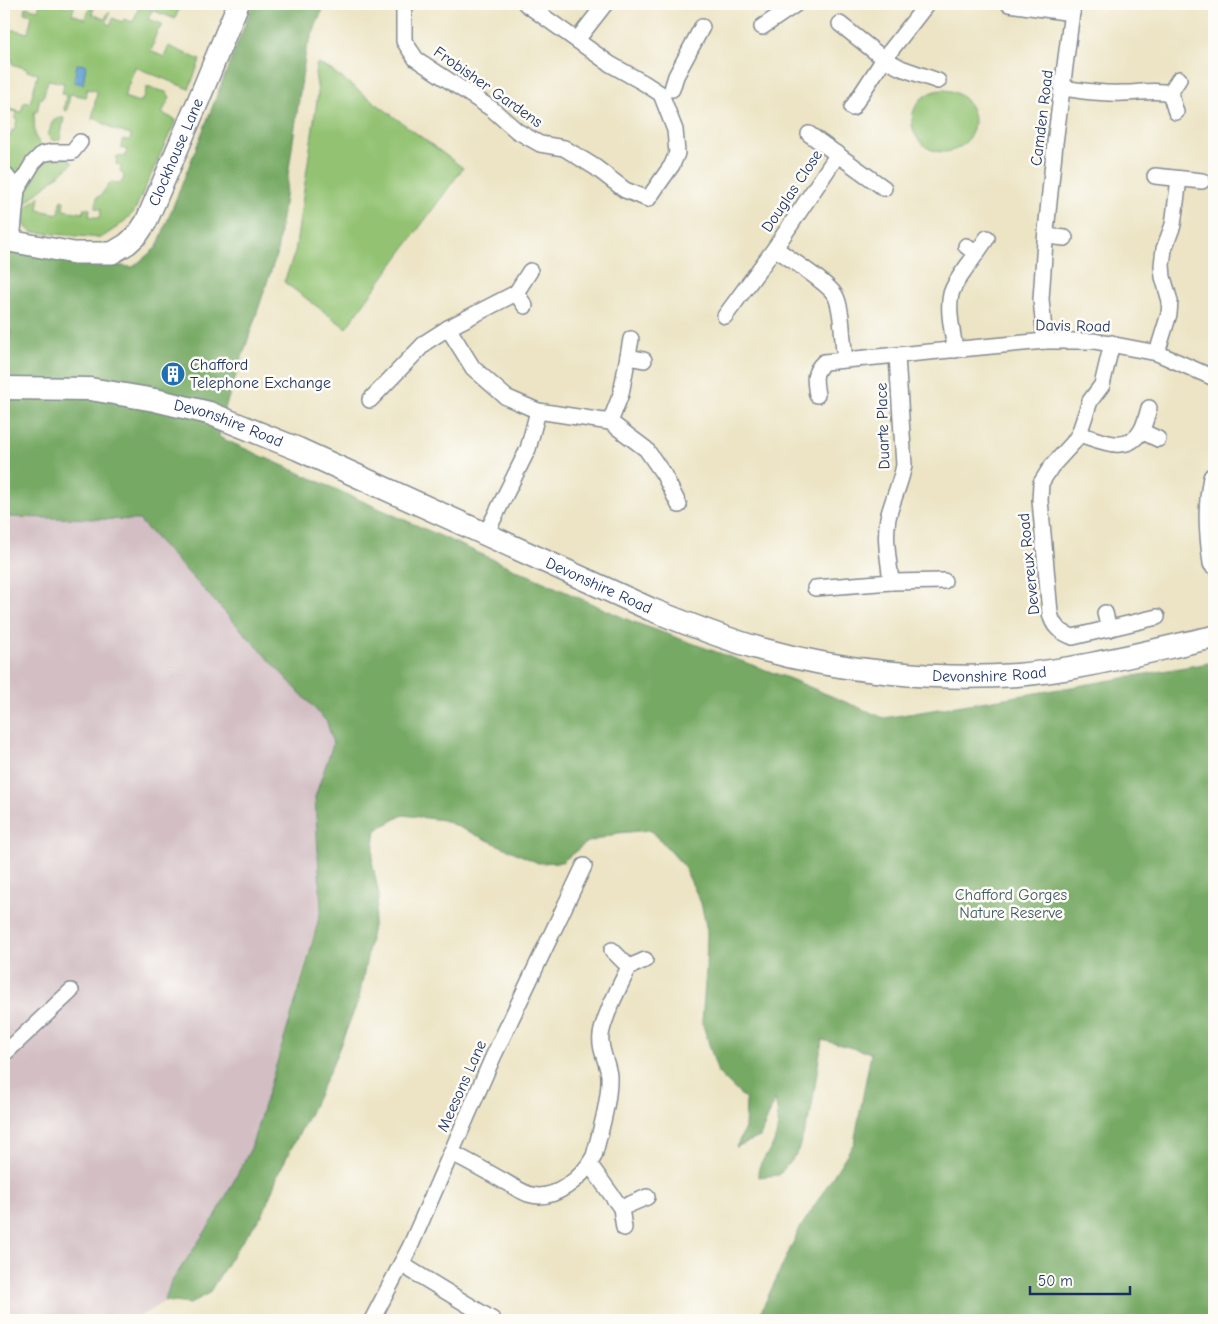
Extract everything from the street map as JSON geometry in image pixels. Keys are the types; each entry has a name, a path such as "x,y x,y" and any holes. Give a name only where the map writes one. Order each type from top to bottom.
{"main road":[{"name":"Devonshire Road","path":"4,388 90,389 155,400 209,413 282,442 650,609 705,631 761,649 828,664 899,673 970,676 1017,675 1079,667 1214,637"}],"street":[{"name":"Clockhouse Lane","path":"8,241 74,253 112,253 127,244 142,228 196,108 238,4"},
{"name":"Frobisher Gardens","path":"407,4 404,10 404,41 416,59 492,109 517,131 540,144 564,148 595,167 625,190 648,199 672,165 677,152 673,90"},
{"path":"526,4 610,64 644,83 673,90 676,76 702,27"},
{"path":"577,40 605,4"},
{"path":"762,27 796,4"},
{"path":"852,108 884,59 927,4"},
{"path":"1009,4 1072,8"},
{"name":"Camden Road","path":"1045,341 1041,299 1046,236 1055,142 1072,8"},
{"path":"840,24 884,59 901,68 938,81"},
{"path":"1176,112 1170,93 1178,79"},
{"path":"1063,88 1122,93 1158,90 1170,93"},
{"name":"Douglas Close","path":"809,134 884,188"},
{"path":"8,241 17,190 33,163 42,154 76,151"},
{"name":"Douglas Close","path":"725,316 775,248 838,154"},
{"path":"4,172 17,190"},
{"path":"1155,176 1202,181"},
{"path":"1157,352 1169,314 1170,301 1162,265 1164,249 1173,225 1179,178"},
{"path":"1046,236 1065,238"},
{"path":"955,350 950,304 951,294 971,250 988,238"},
{"name":"Douglas Close","path":"775,248 824,284 835,295 840,308 845,359"},
{"path":"370,400 426,342 448,328 516,293 530,270"},
{"path":"516,293 526,306"},
{"path":"448,328 473,368 506,397 538,411 610,422 646,449 664,475 679,505"},
{"path":"610,422 622,394 631,339"},
{"name":"Davis Road","path":"817,395 816,368 824,362 1045,341 1094,341 1157,352 1214,378"},
{"name":"Devereux Road","path":"1112,343 1102,385 1090,401 1079,434 1051,467 1042,484 1040,500 1050,612 1053,624 1061,632 1073,637 1157,617"},
{"name":"Duarte Place","path":"891,582 887,545 888,519 901,482 904,465 897,356"},
{"path":"628,357 644,360"},
{"path":"1079,434 1116,445 1132,441 1141,431 1149,408"},
{"path":"486,534 528,449 538,411"},
{"path":"1141,431 1158,439"},
{"path":"1214,478 1210,496 1210,526 1214,563"},
{"path":"815,588 891,582 944,581"},
{"path":"1105,613 1109,629"},
{"name":"Meesons Lane","path":"372,1320 401,1264 452,1153 493,1057 584,866"},
{"path":"612,950 629,967"},
{"path":"452,1153 516,1188 534,1195 547,1195 564,1187 590,1165 594,1156 608,1090 608,1066 601,1049 601,1037 629,967 645,960"},
{"path":"4,1054 71,991"},
{"path":"590,1165 621,1208 624,1228"},
{"path":"621,1208 646,1197"},
{"path":"401,1264 493,1320"}],"shaded area":[{"path":"4,517 139,520 327,722 333,744 315,797 321,910 251,1148 215,1217 170,1284 165,1301 135,1320 22,1320 14,1317 10,1320 4,1320"}],"green space":[{"path":"40,4 57,4 69,8 71,4 75,4 72,14 85,19 92,4 95,5 92,14 105,19 108,12 110,13 106,23 110,25 113,18 122,22 124,19 133,22 138,9 141,9 142,5 155,10 158,4 181,4 175,19 152,10 148,19 162,24 160,29 158,29 151,51 164,57 169,46 200,60 189,89 135,67 124,97 139,102 140,100 142,101 147,87 166,92 170,97 162,113 176,120 134,212 119,226 101,238 32,232 25,225 24,219 24,209 40,196 38,210 59,214 61,200 64,201 63,210 83,213 84,208 90,209 89,216 100,218 101,209 95,208 97,197 100,196 111,182 120,183 123,180 124,175 120,171 121,166 116,164 117,156 125,157 127,150 121,148 122,140 130,140 131,135 112,129 94,118 92,120 97,91 87,89 86,97 70,94 67,111 64,110 66,95 62,94 64,83 48,80 43,98 40,98 37,112 35,111 34,115 35,136 41,146 33,153 20,173 9,170 4,159 4,134 11,136 12,130 15,130 17,119 15,118 17,112 9,110 21,112 24,102 30,103 38,74 12,64 13,60 8,58 10,53 4,51 4,21 12,23 10,29 28,33 32,15 24,13 26,7 38,10"},
{"name":"Chafford Gorges Nature Reserve","path":"253,4 325,4 306,50 277,253 226,405 219,437 631,621 788,678 884,718 1214,662 1214,1320 757,1320 799,1230 854,1143 871,1053 822,1040 811,1112 797,1153 779,1175 758,1177 759,1167 772,1147 777,1132 778,1116 775,1100 760,1137 736,1147 745,1128 746,1100 718,1073 702,1022 707,931 701,903 683,865 651,830 618,833 586,843 562,862 538,863 443,820 403,815 376,830 372,861 379,895 359,999 332,1066 279,1172 263,1214 237,1248 209,1293 190,1304 165,1301 170,1284 215,1217 251,1148 306,966 321,910 315,797 333,744 327,722 139,520 4,517 4,357 11,331 4,330 4,250 56,260 133,267 157,247"},
{"path":"317,63 331,70 463,168 346,328 284,282 295,252 318,93 315,73"},
{"path":"943,90 960,95 965,99 969,104 974,121 969,138 965,143 960,147 943,152 926,147 921,143 917,138 912,121 917,104 921,99 926,95"},
{"path":"58,118 64,118 60,140 53,141 48,136 52,122"},
{"path":"49,158 69,159 73,163 23,205 20,205 34,171"},
{"path":"4,330 11,331 4,357"}],"water":[{"path":"77,64 86,65 83,84 74,82"}],"place":[{"name":"Chafford Telephone Exchange","path":"173,374"}]}
